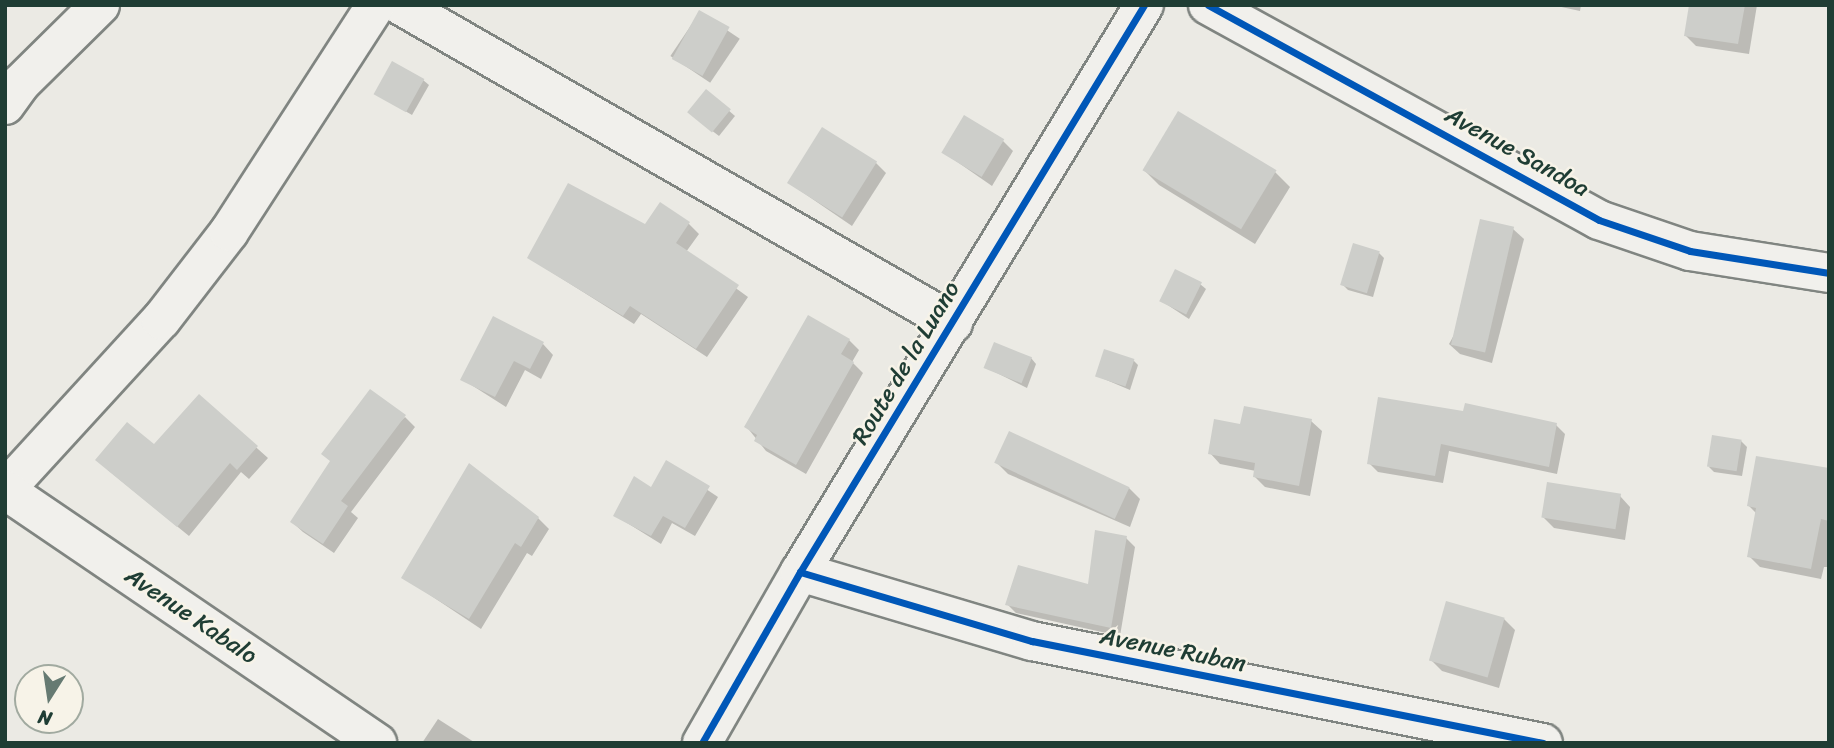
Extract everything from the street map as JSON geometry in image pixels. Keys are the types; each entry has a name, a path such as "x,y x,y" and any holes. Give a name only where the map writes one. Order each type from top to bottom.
{"street":[{"path":"10,87 100,5"},
{"path":"5,490 161,320 229,232 376,5"},
{"path":"400,5 953,323"},
{"name":"Route de la Luano","path":"702,743 800,572 1144,5"},
{"name":"Avenue Sandoa","path":"1208,5 1599,220 1690,251 1829,272"},
{"name":"Avenue Kabalo","path":"5,490 377,743"},
{"name":"Avenue Ruban","path":"800,572 1032,642 1543,743"}],"building":[{"path":"1689,5 1745,5 1738,44 1684,36"},
{"path":"699,10 730,27 702,76 672,59"},
{"path":"392,61 424,79 406,112 374,94"},
{"path":"706,89 731,109 712,132 687,112"},
{"path":"1178,111 1277,170 1241,229 1142,170"},
{"path":"964,115 1004,139 982,177 941,153"},
{"path":"822,127 877,161 842,217 787,183"},
{"path":"568,183 645,224 660,202 690,222 676,243 739,285 696,349 630,306 623,316 527,258"},
{"path":"1480,219 1514,227 1485,353 1451,345"},
{"path":"1353,243 1380,251 1367,293 1340,285"},
{"path":"1175,269 1202,282 1186,315 1159,301"},
{"path":"808,315 850,339 841,354 854,362 796,465 754,441 757,435 744,427"},
{"path":"493,316 544,342 530,369 514,361 495,397 460,380"},
{"path":"994,342 1032,357 1022,383 984,368"},
{"path":"1104,349 1134,359 1125,386 1095,377"},
{"path":"370,389 406,415 341,501 348,506 323,544 290,522 330,461 321,454"},
{"path":"199,394 258,446 237,470 230,463 177,527 95,460 127,422 154,444"},
{"path":"1378,397 1463,411 1465,403 1557,423 1549,467 1441,444 1435,476 1367,464"},
{"path":"1244,406 1312,419 1299,486 1253,477 1255,463 1208,454 1214,419 1240,424"},
{"path":"1009,431 1130,487 1115,519 994,463"},
{"path":"1712,435 1742,440 1737,471 1707,467"},
{"path":"1756,456 1829,468 1829,521 1821,519 1811,569 1747,557 1756,508 1747,506"},
{"path":"666,460 710,486 685,528 663,516 651,536 613,516 634,476 651,487"},
{"path":"469,463 539,517 521,547 515,543 469,619 401,578"},
{"path":"1547,482 1621,494 1615,529 1541,518"},
{"path":"1095,530 1127,536 1111,628 1005,605 1018,565 1088,584"},
{"path":"1446,601 1505,618 1488,677 1429,661"}],"cycle path":[{"path":"702,743 800,572 1144,5"},
{"path":"1208,5 1599,220 1690,251 1829,273"},
{"path":"800,572 1032,641 1543,743"}]}
